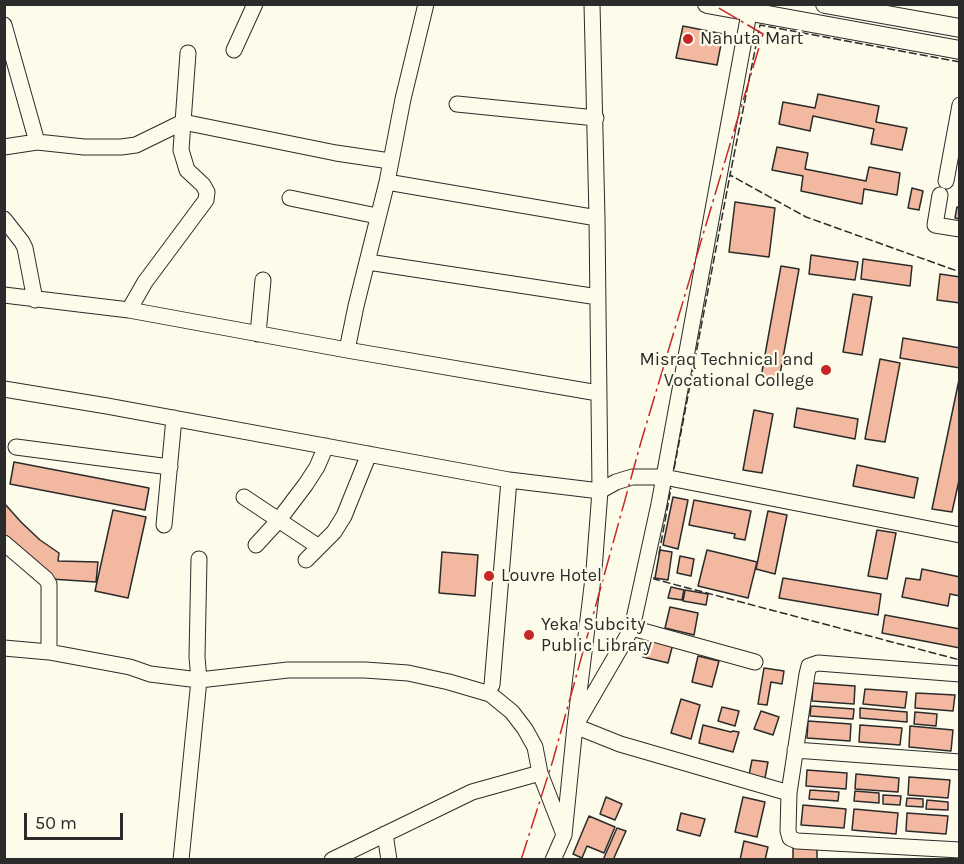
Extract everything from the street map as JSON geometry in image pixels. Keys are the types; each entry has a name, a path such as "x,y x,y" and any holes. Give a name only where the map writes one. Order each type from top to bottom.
{"main road":[{"path":"707,4 960,50"},
{"path":"825,4 879,9 951,26 936,46"}],"street":[{"path":"234,50 255,4"},
{"path":"347,350 426,4"},
{"path":"560,857 594,570 600,491 596,118 592,4"},
{"path":"575,726 632,628 664,477 749,13"},
{"path":"4,25 37,142"},
{"path":"129,310 145,282 206,200 207,192 187,170 181,150 188,53"},
{"path":"457,104 596,118"},
{"path":"960,105 957,135 935,225 960,229"},
{"path":"4,147 37,142 84,147 136,145 183,122 336,153 390,161"},
{"path":"387,182 597,218"},
{"path":"290,198 378,216"},
{"path":"4,219 22,242 35,300"},
{"path":"368,262 598,297"},
{"path":"258,334 263,280"},
{"path":"4,295 129,310 598,393"},
{"path":"4,389 509,480 600,491 616,482 632,477 664,477 960,535"},
{"path":"164,525 174,418"},
{"path":"256,545 278,521 317,467 326,446"},
{"path":"16,447 170,467"},
{"path":"306,560 334,532 344,516 369,454"},
{"path":"492,685 509,480"},
{"path":"244,497 319,547"},
{"path":"4,543 49,584 49,652"},
{"path":"181,860 199,680 197,657 199,559"},
{"path":"632,628 755,662"},
{"path":"4,648 49,652 123,665 150,674 199,680 288,670 365,670 408,673 490,694 512,712 535,747 540,773 564,835"},
{"path":"960,674 818,663 809,666 789,793 788,831 790,838 797,841 960,850"},
{"path":"575,726 620,744 789,793"},
{"path":"795,750 960,762"},
{"path":"332,860 472,792 540,773"},
{"path":"385,834 389,860"}],"building":[{"path":"683,26 723,34 717,65 676,58"},
{"path":"818,94 879,106 876,122 907,128 902,150 871,144 874,129 813,116 810,131 779,124 783,102 815,108"},
{"path":"777,147 808,153 805,169 866,181 869,167 900,173 897,195 864,189 862,204 801,191 803,176 772,170"},
{"path":"912,188 923,191 919,210 908,208"},
{"path":"735,202 775,208 769,257 729,252"},
{"path":"957,207 960,208 960,219 955,218"},
{"path":"811,255 858,262 855,280 809,274"},
{"path":"863,259 912,266 910,286 861,279"},
{"path":"781,266 799,269 779,380 761,377"},
{"path":"940,274 960,277 960,303 937,300"},
{"path":"853,294 872,297 862,355 843,352"},
{"path":"903,338 960,348 960,368 900,358"},
{"path":"880,359 900,363 885,442 865,439"},
{"path":"960,375 960,476 952,512 932,509"},
{"path":"797,408 858,419 855,439 794,427"},
{"path":"754,410 773,414 762,473 743,470"},
{"path":"14,462 149,488 145,510 10,484"},
{"path":"857,465 918,478 914,498 853,486"},
{"path":"673,497 688,500 678,549 663,545"},
{"path":"694,500 751,511 745,540 734,538 735,534 689,525"},
{"path":"4,503 40,540 59,553 58,561 98,562 96,582 51,579 4,537"},
{"path":"113,510 146,517 128,598 95,591"},
{"path":"768,511 787,515 775,574 756,569"},
{"path":"877,530 896,533 887,579 868,576"},
{"path":"660,550 672,552 668,580 655,578"},
{"path":"707,550 757,562 748,598 698,586"},
{"path":"442,552 478,555 475,596 439,593"},
{"path":"680,556 694,559 691,576 677,573"},
{"path":"922,569 960,577 960,596 950,594 948,606 902,597 906,578 920,580"},
{"path":"783,578 881,594 878,615 779,598"},
{"path":"671,587 684,590 682,600 668,598"},
{"path":"685,590 708,594 706,605 683,601"},
{"path":"670,607 698,613 694,635 665,628"},
{"path":"885,615 960,629 960,648 882,633"},
{"path":"649,634 674,640 668,663 643,657"},
{"path":"698,656 719,661 712,687 692,682"},
{"path":"764,668 784,671 782,684 771,682 767,705 758,704"},
{"path":"813,683 855,686 854,704 812,701"},
{"path":"865,689 907,692 905,708 863,704"},
{"path":"916,693 955,695 953,711 915,708"},
{"path":"681,699 700,705 691,739 671,733"},
{"path":"811,706 854,709 853,719 810,716"},
{"path":"722,707 739,711 735,726 718,721"},
{"path":"860,708 907,712 907,722 860,718"},
{"path":"761,711 779,717 773,735 754,729"},
{"path":"915,712 937,714 936,726 914,724"},
{"path":"808,721 851,724 850,741 807,738"},
{"path":"703,725 739,732 733,752 699,743"},
{"path":"860,725 902,728 900,745 859,742"},
{"path":"910,726 953,730 951,751 909,747"},
{"path":"752,760 768,762 765,778 749,775"},
{"path":"807,770 847,773 846,789 806,786"},
{"path":"856,774 899,778 898,792 855,789"},
{"path":"909,777 950,780 948,798 908,795"},
{"path":"810,790 839,792 838,801 809,799"},
{"path":"855,791 879,793 879,803 854,801"},
{"path":"883,795 901,796 900,805 883,804"},
{"path":"606,797 622,804 615,820 600,814"},
{"path":"743,797 765,802 757,837 735,832"},
{"path":"907,798 923,799 923,807 906,806"},
{"path":"927,800 948,802 948,810 926,809"},
{"path":"803,805 846,809 844,828 801,825"},
{"path":"854,809 898,813 896,834 852,830"},
{"path":"681,813 705,819 700,836 677,830"},
{"path":"907,813 948,816 946,834 906,831"},
{"path":"589,816 615,827 604,853 587,846 582,858 573,854"},
{"path":"617,828 626,831 613,860 603,860"},
{"path":"744,841 768,847 765,860 740,860"},
{"path":"793,845 817,846 817,860 793,860"}],"fence":[{"path":"960,62 760,25 730,175 806,217 960,272"},
{"path":"674,469 730,175"},
{"path":"659,554 671,488"},
{"path":"654,577 654,579 960,660"}],"power":[{"path":"521,860 553,760 641,442 763,34 712,4"}],"place":[{"name":"Nahuta Mart","path":"688,39"},
{"name":"Misraq Technical and Vocational College","path":"826,370"},
{"name":"Louvre Hotel","path":"489,576"},
{"name":"Yeka Subcity Public Library","path":"529,635"}]}
